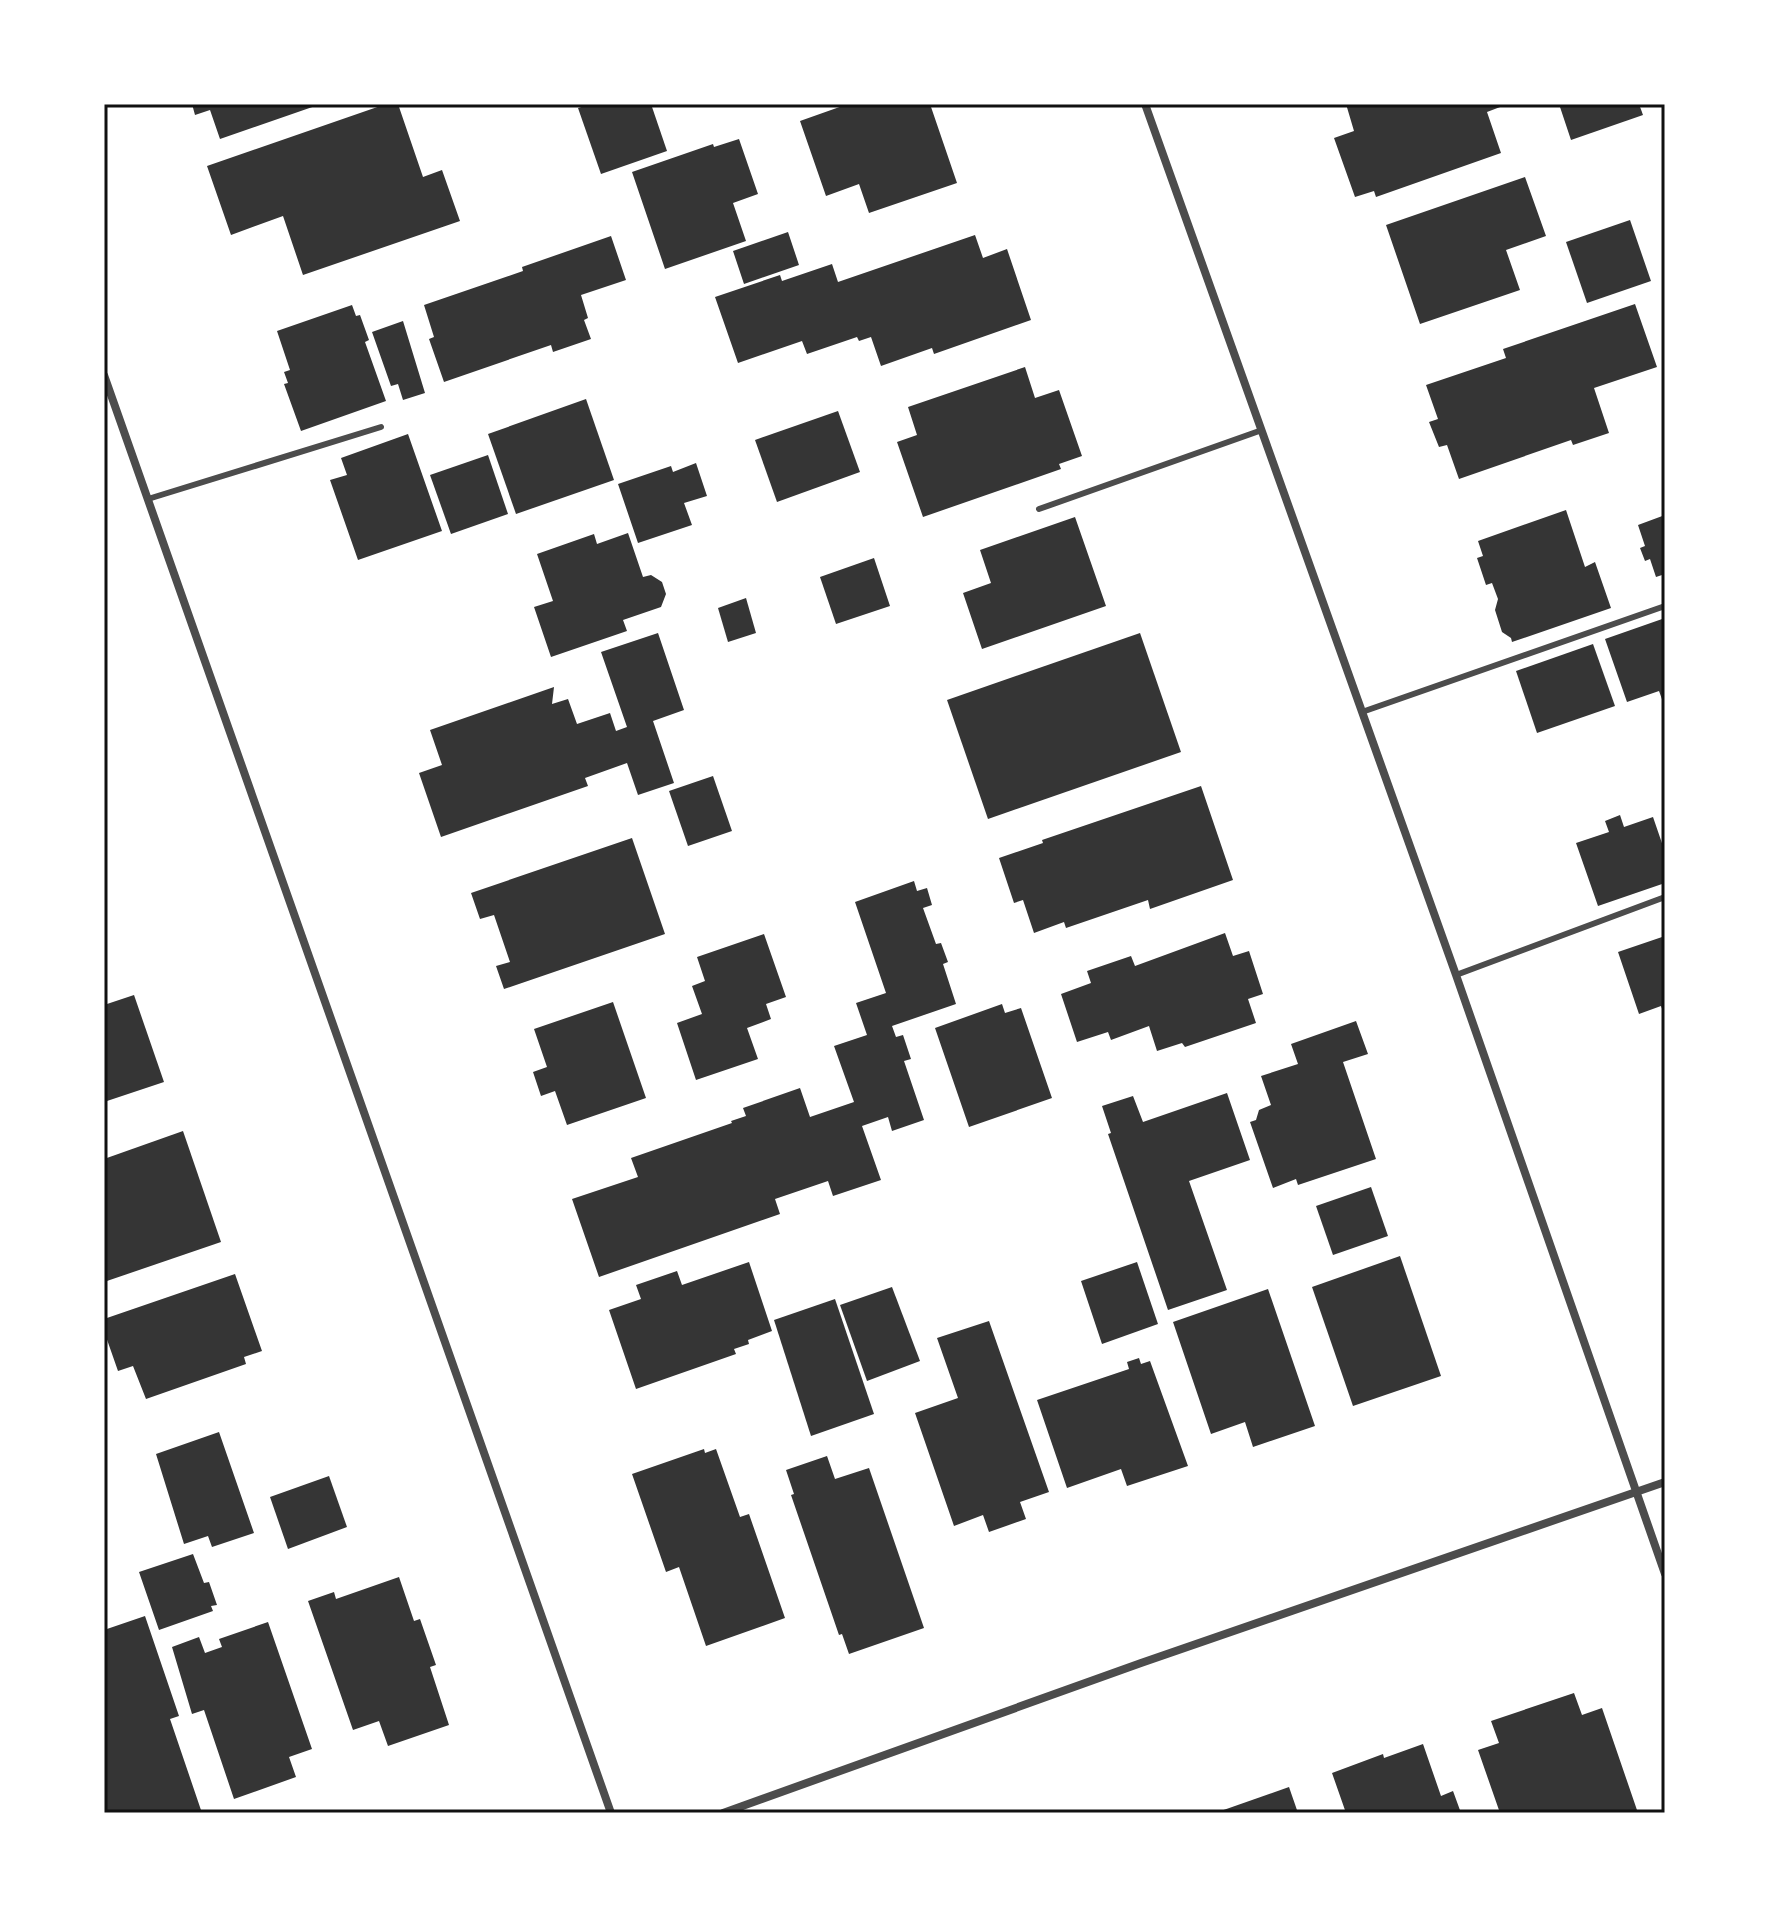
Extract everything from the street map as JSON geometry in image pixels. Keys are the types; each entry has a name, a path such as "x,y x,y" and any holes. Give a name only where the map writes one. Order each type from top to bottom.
{"street":[{"path":"1145,104 1456,975 1665,1574"},
{"path":"104,375 611,1813"},
{"path":"723,1813 1141,1663 1665,1482"}],"lane":[{"path":"148,499 381,427"},
{"path":"1039,509 1262,430"},
{"path":"1362,712 1665,606"},
{"path":"1456,975 1665,897"}],"building":[{"path":"192,104 321,104 220,139 210,110 195,115"},
{"path":"386,104 398,104 423,177 442,170 460,221 303,275 283,216 231,235 207,166"},
{"path":"591,104 651,104 667,151 601,174 578,108"},
{"path":"848,104 930,104 957,183 869,213 859,184 826,196 800,121"},
{"path":"1346,104 1508,104 1487,112 1501,153 1376,197 1374,191 1355,197 1334,138 1354,131"},
{"path":"1559,104 1639,104 1643,115 1571,140"},
{"path":"739,139 758,194 733,203 746,241 665,269 632,172 713,144 714,147"},
{"path":"1525,177 1546,236 1506,250 1520,290 1420,324 1386,225"},
{"path":"1630,220 1651,281 1587,303 1566,242"},
{"path":"788,232 799,265 744,284 733,251"},
{"path":"975,235 983,258 1007,249 1031,320 934,354 932,348 881,366 871,337 859,341 857,337 807,354 802,341 738,363 715,297 780,275 782,281 832,264 838,282"},
{"path":"611,236 626,280 581,295 588,318 584,320 591,339 553,352 551,345 444,382 429,339 434,337 424,305"},
{"path":"1635,304 1657,367 1594,388 1609,433 1573,445 1571,440 1459,479 1447,445 1439,447 1429,422 1438,419 1426,385 1506,358 1503,349"},
{"path":"352,305 356,316 360,315 369,340 365,342 386,401 301,431 284,384 288,383 284,372 290,370 277,331"},
{"path":"403,321 425,393 403,400 398,384 391,386 372,332"},
{"path":"1025,367 1035,398 1059,390 1082,456 1059,464 1061,469 923,517 897,442 917,435 908,407"},
{"path":"586,399 614,480 516,514 488,434"},
{"path":"838,411 860,472 777,502 755,440"},
{"path":"408,434 442,531 358,560 330,480 347,475 341,458"},
{"path":"488,455 508,514 451,534 430,475"},
{"path":"696,463 707,496 684,503 692,525 638,543 618,484 671,466 673,472"},
{"path":"1566,510 1585,567 1595,562 1611,608 1512,642 1502,632 1495,610 1498,599 1492,583 1486,585 1477,558 1483,556 1478,541"},
{"path":"1665,515 1665,574 1656,577 1650,559 1645,561 1640,548 1645,546 1638,525"},
{"path":"1075,517 1106,606 982,649 963,593 991,583 980,550"},
{"path":"628,533 643,577 651,575 662,582 666,594 661,607 623,620 627,631 551,657 534,607 553,601 537,554 594,534 597,544"},
{"path":"874,558 890,606 836,624 820,577"},
{"path":"746,598 756,633 728,642 718,608"},
{"path":"1665,618 1665,701 1659,691 1627,702 1605,639"},
{"path":"658,633 684,710 653,721 674,783 638,795 627,763 585,778 588,786 441,837 419,773 442,765 430,730 554,687 552,704 568,699 577,724 610,713 616,731 627,727 601,652"},
{"path":"1140,633 1181,752 988,819 947,700"},
{"path":"1593,644 1615,706 1537,733 1516,671"},
{"path":"713,776 732,831 688,846 669,791"},
{"path":"1201,786 1233,880 1150,909 1148,900 1066,928 1064,922 1034,933 1023,900 1014,903 999,858 1043,843 1042,840"},
{"path":"1620,815 1624,827 1653,817 1665,852 1665,883 1598,906 1576,843 1609,832 1605,821"},
{"path":"632,838 665,934 504,989 496,966 510,962 494,915 480,919 471,893"},
{"path":"914,881 917,891 927,888 932,905 923,908 936,944 941,943 948,962 943,964 956,1004 892,1026 896,1037 903,1035 911,1059 904,1061 924,1120 892,1131 888,1117 862,1126 881,1180 833,1196 828,1181 775,1199 780,1214 599,1277 572,1199 638,1177 631,1158 732,1123 746,1116 743,1108 800,1088 810,1117 854,1102 834,1046 867,1035 856,1003 886,993 855,902"},
{"path":"1225,933 1233,956 1249,951 1263,994 1248,999 1256,1023 1185,1047 1182,1043 1157,1051 1149,1026 1111,1040 1108,1032 1077,1042 1061,994 1091,983 1087,971 1131,956 1135,966"},
{"path":"764,934 786,997 766,1004 771,1019 747,1028 758,1059 696,1080 677,1023 702,1014 692,986 705,981 697,957"},
{"path":"1665,936 1665,1017 1661,1006 1639,1014 1618,952"},
{"path":"134,995 164,1082 104,1102 104,1005"},
{"path":"613,1002 646,1098 567,1125 555,1091 541,1096 533,1072 547,1067 534,1029"},
{"path":"1002,1004 1005,1013 1021,1008 1052,1098 969,1127 935,1028"},
{"path":"1356,1021 1368,1054 1343,1062 1376,1159 1298,1185 1296,1179 1273,1188 1250,1122 1256,1120 1259,1110 1271,1105 1261,1076 1298,1064 1291,1044"},
{"path":"1227,1093 1250,1160 1189,1181 1227,1290 1168,1310 1108,1134 1111,1133 1102,1106 1133,1096 1143,1122"},
{"path":"183,1131 221,1242 104,1282 104,1159"},
{"path":"1371,1187 1388,1236 1333,1255 1316,1206"},
{"path":"1400,1256 1441,1376 1353,1406 1312,1287"},
{"path":"749,1262 772,1331 748,1340 749,1344 734,1349 736,1354 636,1389 609,1310 641,1299 636,1285 677,1271 682,1285"},
{"path":"1137,1262 1158,1324 1102,1344 1081,1281"},
{"path":"235,1274 262,1351 244,1357 246,1364 146,1399 133,1366 118,1371 104,1331 104,1319"},
{"path":"892,1287 920,1361 867,1381 840,1305"},
{"path":"1268,1289 1315,1426 1253,1447 1245,1422 1211,1434 1173,1322"},
{"path":"835,1299 874,1414 811,1436 774,1320"},
{"path":"989,1321 1049,1492 1020,1502 1026,1519 989,1532 983,1515 954,1526 915,1413 958,1398 937,1338"},
{"path":"1139,1358 1141,1364 1150,1361 1188,1466 1127,1486 1121,1469 1067,1488 1037,1400 1129,1369 1127,1362"},
{"path":"219,1432 254,1533 212,1547 208,1536 184,1544 156,1454"},
{"path":"704,1449 705,1453 716,1449 740,1517 749,1514 785,1618 706,1646 679,1567 666,1572 632,1474"},
{"path":"827,1456 835,1479 869,1468 924,1628 849,1654 842,1634 839,1635 791,1495 794,1494 786,1470"},
{"path":"329,1476 347,1527 288,1549 270,1497"},
{"path":"193,1554 204,1583 209,1582 217,1605 211,1606 213,1611 159,1630 139,1572"},
{"path":"399,1577 414,1621 420,1619 436,1665 430,1667 449,1725 388,1746 379,1721 353,1730 308,1601 334,1592 336,1599"},
{"path":"145,1616 179,1716 170,1719 202,1813 104,1813 104,1630"},
{"path":"268,1622 312,1749 289,1757 296,1777 234,1799 204,1710 192,1714 172,1647 199,1637 205,1653 222,1647 219,1639"},
{"path":"1574,1693 1582,1715 1602,1708 1638,1813 1500,1813 1478,1750 1499,1743 1491,1721"},
{"path":"1423,1744 1441,1796 1453,1791 1461,1813 1346,1813 1332,1773 1383,1754 1384,1758"},
{"path":"1289,1787 1298,1813 1215,1813"}]}
